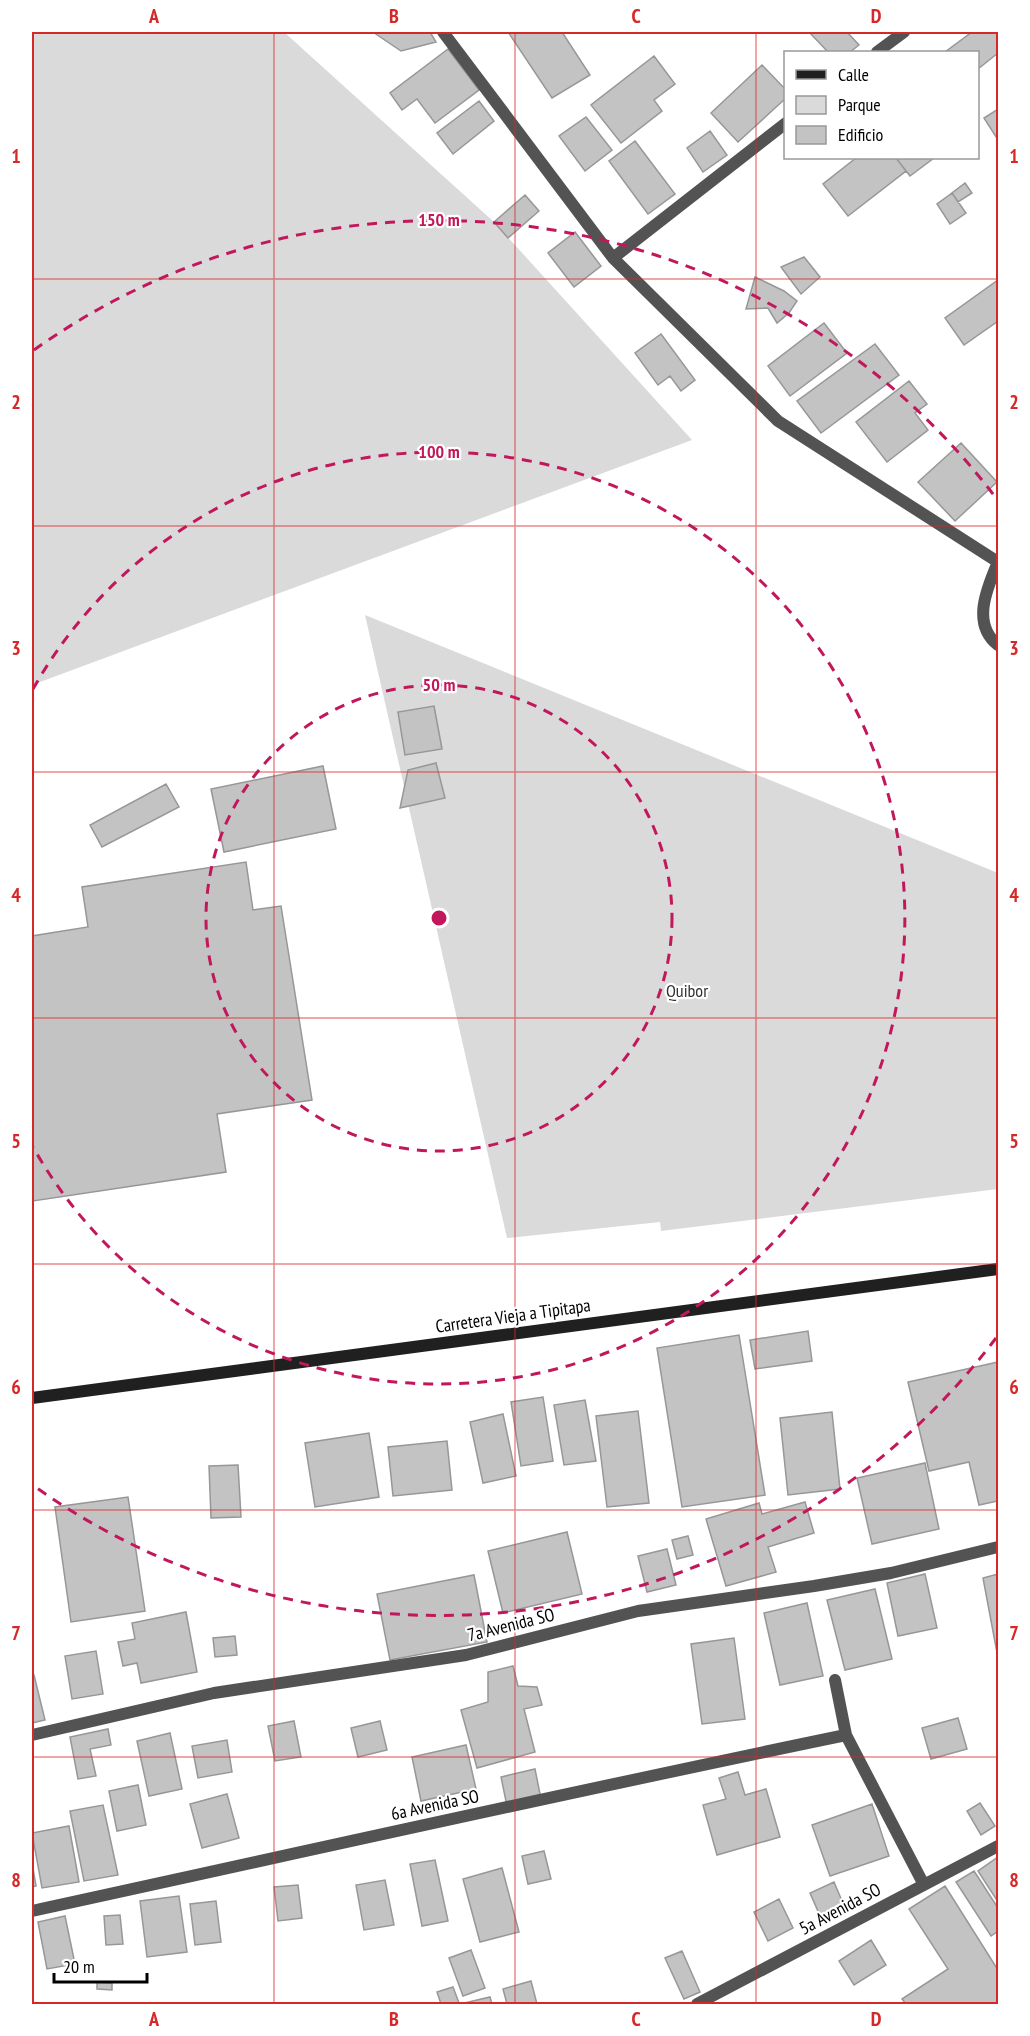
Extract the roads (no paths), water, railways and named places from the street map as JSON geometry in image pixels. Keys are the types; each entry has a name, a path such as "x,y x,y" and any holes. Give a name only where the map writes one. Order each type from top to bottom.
{"main road":[{"name":"Carretera Vieja a Tipitapa","path":"32,1398 999,1269"}],"street":[{"path":"443,32 613,258 778,421 998,562 982,612 983,625 989,638 999,645"},
{"path":"877,51 903,32"},
{"path":"613,258 784,125"},
{"name":"7a Avenida SO","path":"32,1735 213,1693 466,1655 638,1611 880,1575 999,1547"},
{"path":"835,1680 846,1736 924,1885"},
{"name":"6a Avenida SO","path":"32,1911 606,1785 846,1736"},
{"name":"5a Avenida SO","path":"698,2004 999,1846"}],"park label":[{"name":"Quibor","path":"687,991"}]}
